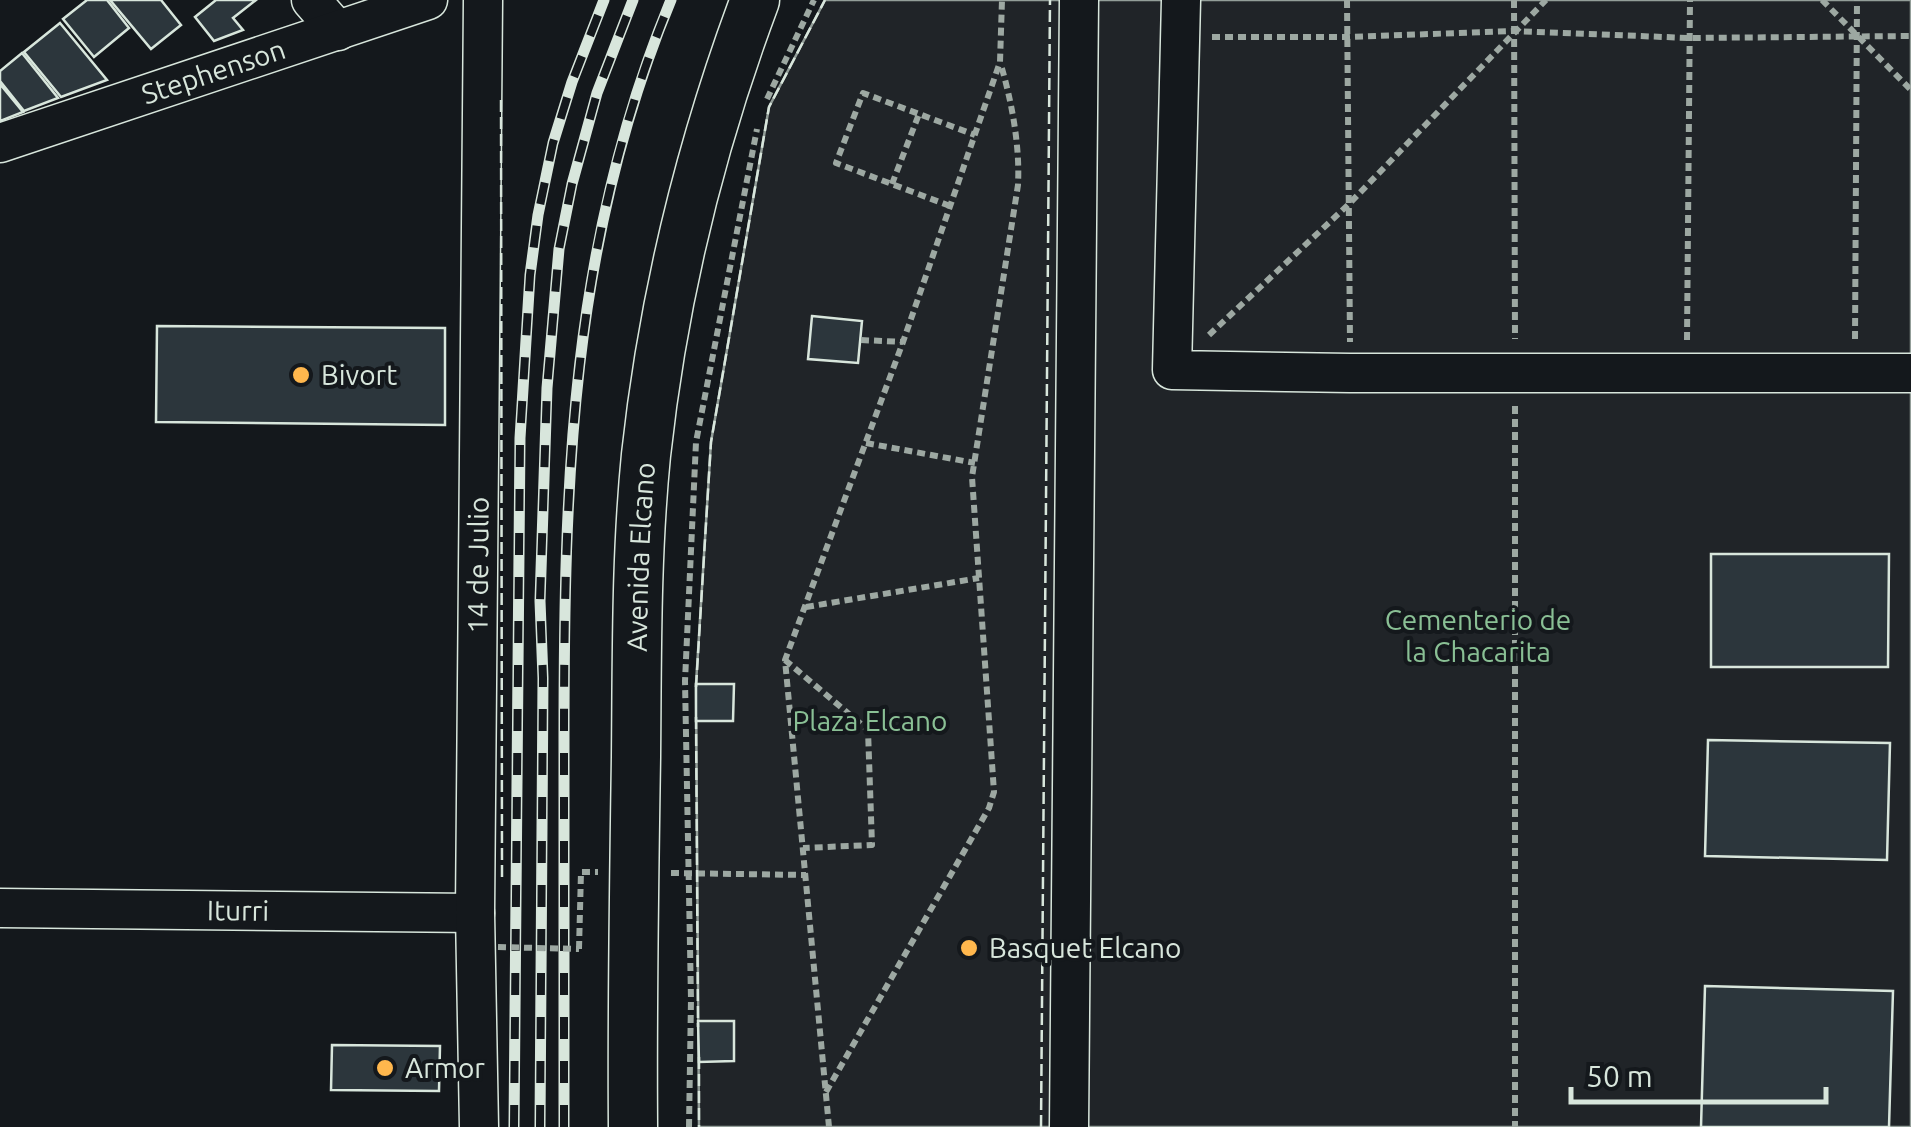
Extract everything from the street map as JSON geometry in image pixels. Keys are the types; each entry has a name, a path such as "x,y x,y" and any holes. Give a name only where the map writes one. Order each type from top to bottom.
{"main road":[{"name":"Avenida Elcano","path":"634,1127 638,568 646,455 669,304 698,172 754,0"}],"street":[{"path":"312,0 338,31"},
{"name":"Stephenson","path":"0,143 428,0"},
{"name":"14 de Julio","path":"479,1127 476,913 484,0"},
{"path":"1069,1127 1080,0"},
{"path":"1180,18 1172,370 1911,372"},
{"name":"Iturri","path":"0,908 476,913"}],"path":[{"path":"689,1127 686,681 696,442 760,113 814,0"},
{"path":"829,1127 786,660 903,342 1000,62 1002,0"},
{"path":"1346,0 1350,373"},
{"path":"1514,0 1515,1127"},
{"path":"1172,370 1349,204 1546,0"},
{"path":"1687,372 1690,0"},
{"path":"1822,0 1911,90"},
{"path":"1855,372 1858,0"},
{"path":"1180,18 1347,37 1514,32 1689,38 1911,36"},
{"path":"826,1093 989,808 994,792 973,495 1018,186 1009,91 1000,62"},
{"path":"950,206 836,162 863,93 974,136"},
{"path":"892,184 919,114"},
{"path":"861,340 903,342"},
{"path":"866,443 975,462"},
{"path":"805,607 978,578"},
{"path":"786,660 868,730 872,845 804,848"},
{"path":"498,947 579,948 581,872"},
{"path":"689,874 806,875"}],"green space":[{"name":"Cementerio de la Chacarita","path":"825,0 1911,0 1911,1127 699,1127 696,684 711,442 769,107"}],"building":[{"path":"87,0 107,0 129,28 94,57 63,19"},
{"path":"110,0 161,0 181,25 151,49"},
{"path":"216,0 256,0 233,18 243,30 214,41 195,17"},
{"path":"60,23 107,80 61,97 24,52"},
{"path":"22,53 58,98 24,111 0,81 0,71"},
{"path":"0,84 23,112 0,121"},
{"path":"812,316 862,321 858,363 808,359"},
{"name":"Bivort","path":"157,326 445,328 445,425 156,422"},
{"path":"1711,554 1889,554 1888,667 1711,667"},
{"path":"696,684 734,684 733,721 696,721"},
{"path":"1708,740 1890,743 1887,860 1705,856"},
{"path":"1705,986 1893,991 1889,1127 1701,1127"},
{"path":"698,1021 734,1021 734,1061 699,1062"},
{"name":"Armor","path":"332,1045 440,1046 439,1091 331,1090"}],"railway":[{"path":"514,1127 520,438 530,275 553,143 604,0"},
{"path":"540,1127 540,601 547,388 559,249 572,184 597,93 633,0"},
{"path":"564,1127 564,646 571,457 593,273 612,182 637,91 671,0"}],"fence":[{"path":"696,687 711,442 769,107 825,0"},
{"path":"1041,1127 1050,0"},
{"path":"501,100 502,877"},
{"path":"696,717 698,1027"},
{"path":"699,1057 699,1127"}],"place":[{"name":"Bivort","path":"301,375"},
{"name":"Basquet Elcano","path":"969,948"},
{"name":"Armor","path":"385,1068"}],"park label":[{"name":"Plaza Elcano","path":"870,721"}]}
